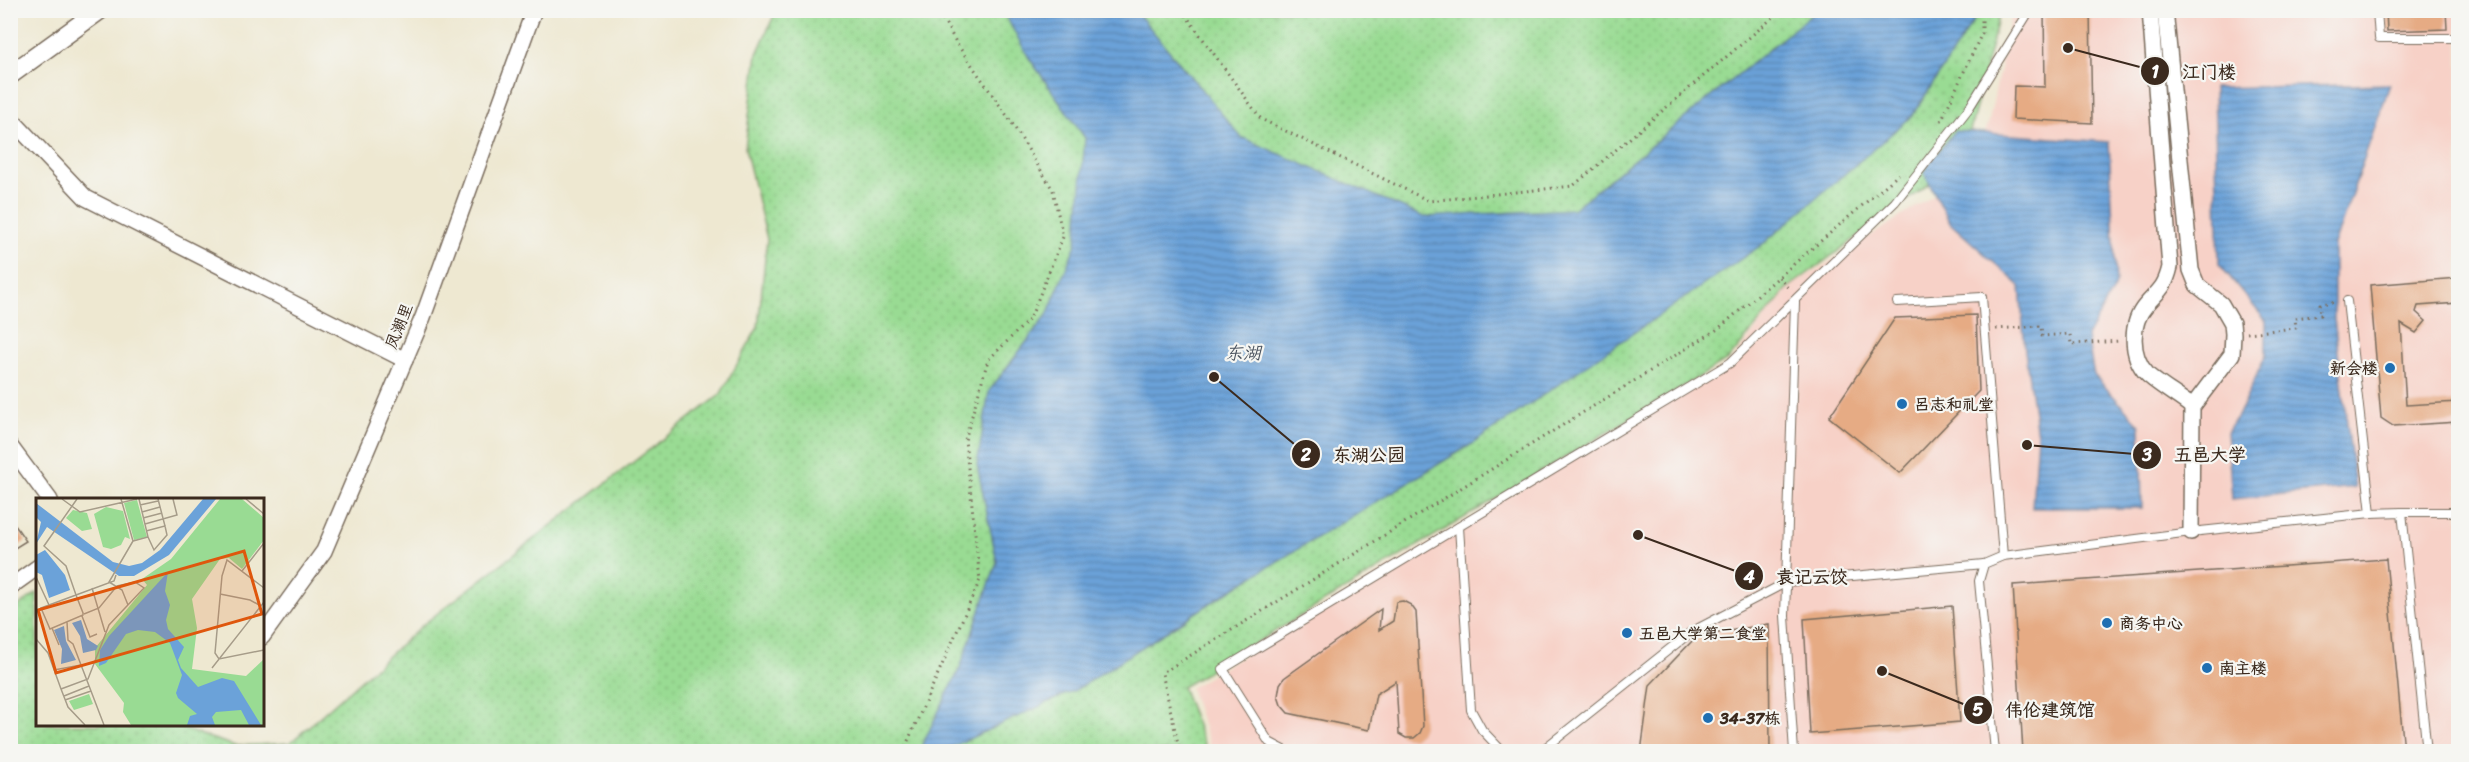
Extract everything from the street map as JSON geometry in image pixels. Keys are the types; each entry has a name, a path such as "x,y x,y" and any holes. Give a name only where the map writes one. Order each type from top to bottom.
{"street":[{"path":"10,75 100,10"},
{"name":"凤潮里","path":"264,634 324,551 427,306 534,10"},
{"path":"2160,11 2191,270 2197,285 2221,304 2232,323 2233,334 2232,354 2192,407 2191,532"},
{"path":"2160,11 2170,267 2167,282 2145,306 2136,321 2134,340 2138,359 2147,374 2192,407"},
{"path":"10,118 86,198 405,360"},
{"path":"10,446 49,498"},
{"path":"10,587 36,568"}],"lane":[{"path":"1288,752 1269,742 1223,669 1730,363 1895,202 1969,108 2030,10"},
{"path":"2160,11 2190,10"},
{"path":"2377,10 2379,38 2458,38"},
{"path":"1897,302 1982,297 2002,556"},
{"path":"2347,301 2371,513"},
{"path":"1794,752 1785,616 1795,302"},
{"path":"2402,512 2427,752"},
{"path":"1539,752 1691,632 1787,582 1984,564 2002,556 2191,532 2371,513 2458,512"},
{"path":"1459,527 1471,710 1482,730 1503,752"},
{"path":"1984,564 1979,581 1995,752"}],"path":[{"path":"903,752 980,580 965,440 988,360 1030,319 1063,237 1053,190 1011,120 957,44 938,10"},
{"path":"1182,10 1261,119 1429,201 1573,186 1782,10"},
{"path":"1938,129 1982,33 1982,10"},
{"path":"1180,752 1162,673 1718,329 1902,172"},
{"path":"2233,334 2296,328 2295,318 2321,315 2320,304 2347,301"},
{"path":"1985,330 2041,326 2042,336 2070,334 2071,344 2134,340"}],"shaded area":[{"path":"2012,11 2458,11 2458,751 1212,751 1190,688 1730,363 1788,288 1938,193 1975,162 1989,121"}],"green space":[{"path":"776,11 2000,11 1963,159 1788,288 1729,359 1182,687 1207,751 11,751 10,612 36,594 36,726 178,726 235,746 290,743 425,623 720,395 758,327 767,239 745,148 757,54"}],"water":[{"name":"东湖","path":"1003,11 1136,11 1241,137 1424,217 1573,209 1816,11 1974,11 1974,20 1912,116 1763,244 1472,444 1245,581 1077,689 943,751 919,751 960,668 997,562 977,465 989,391 1047,315 1076,244 1085,138 1029,58"},
{"path":"2390,84 2334,245 2334,319 2355,487 2232,499 2227,432 2240,411 2266,355 2266,321 2219,264 2214,88"},
{"path":"1955,131 2109,142 2116,284 2087,337 2094,375 2140,425 2142,508 2032,508 2037,435 2025,351 2020,286 1950,223 1924,173 1929,163"}],"building":[{"path":"2044,10 2090,10 2092,123 2013,119 2014,86 2045,87"},
{"path":"2386,10 2446,10 2447,29 2387,31"},
{"name":"新会楼","path":"2458,278 2458,303 2418,306 2416,312 2426,321 2416,333 2401,324 2406,405 2458,402 2458,422 2393,426 2381,418 2370,285"},
{"name":"吕志和礼堂","path":"1976,315 1979,391 1900,473 1829,417 1895,318"},
{"path":"10,518 26,541 10,551"},
{"name":"南主楼","path":"2386,559 2404,751 2023,752 2013,585"},
{"path":"1403,601 1411,605 1416,612 1423,726 1420,733 1414,738 1406,738 1399,734 1396,681 1376,694 1369,730 1288,713 1281,705 1278,696 1280,684 1284,678 1381,609 1379,630 1393,621 1396,602"},
{"path":"1952,606 1960,722 1810,734 1804,619"},
{"name":"34-37栋","path":"1769,624 1770,752 1641,752 1650,685 1696,637"}],"place":[{"name":"江门楼","path":"2068,48"},
{"name":"新会楼","path":"2390,368"},
{"name":"东湖公园","path":"1214,377"},
{"name":"吕志和礼堂","path":"1902,404"},
{"name":"五邑大学","path":"2027,445"},
{"name":"袁记云饺","path":"1638,535"},
{"name":"商务中心","path":"2107,623"},
{"name":"五邑大学第二食堂","path":"1627,633"},
{"name":"南主楼","path":"2207,668"},
{"name":"伟伦建筑馆","path":"1882,671"},
{"name":"34-37栋","path":"1708,718"}]}
